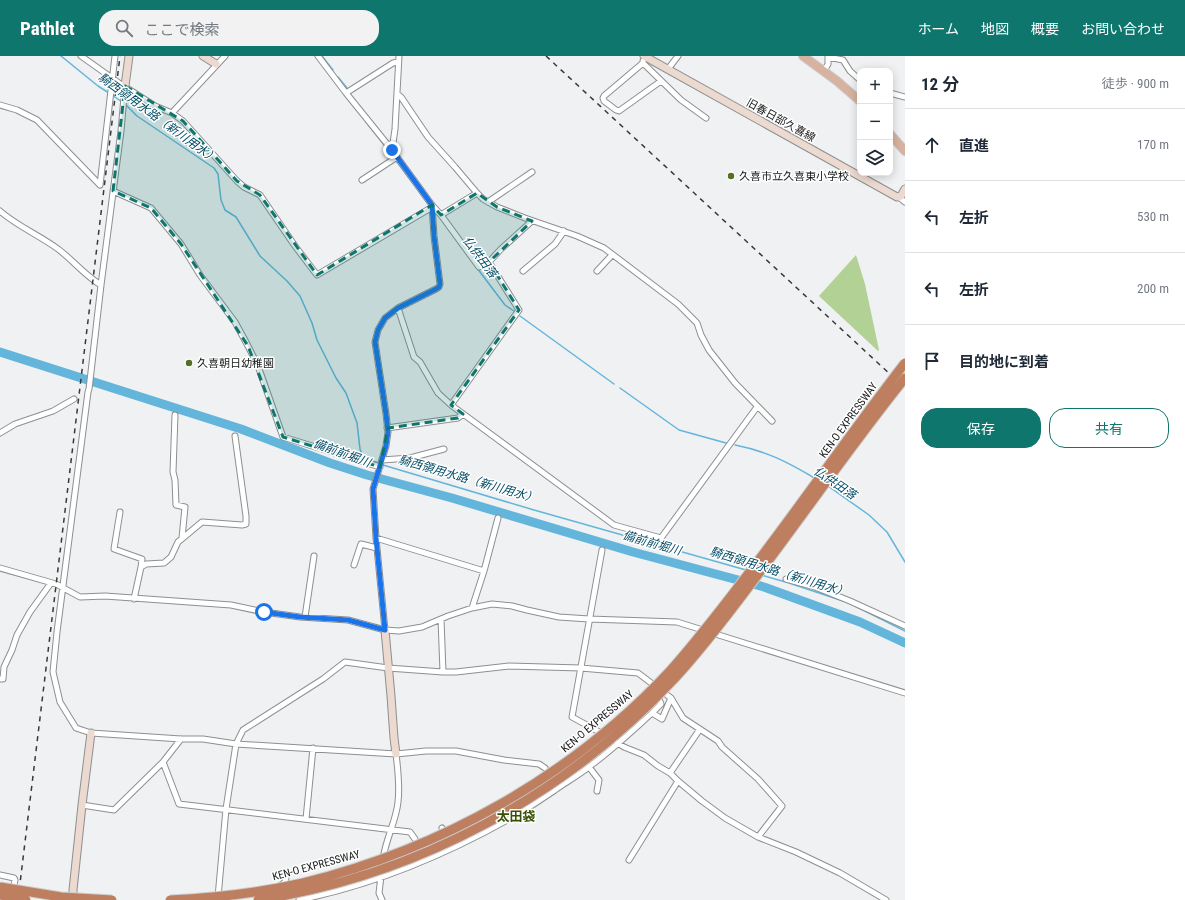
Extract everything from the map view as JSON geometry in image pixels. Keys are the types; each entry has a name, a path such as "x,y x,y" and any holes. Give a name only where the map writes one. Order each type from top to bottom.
{"highway":[{"name":"KEN-O EXPRESSWAY","path":"170,900 229,895 302,883 343,872 389,856 423,843 483,813 542,779 571,759 598,738 632,708 669,672 691,646 777,538 905,363"},
{"name":"KEN-O EXPRESSWAY","path":"258,900 302,892 346,881 428,852 467,833 512,808 560,778 604,744 655,699 719,626 905,378"},
{"path":"0,887 61,897 112,900"},
{"path":"0,895 26,900"}],"main road":[{"path":"803,56 824,71 857,99"},
{"path":"893,137 905,151"}],"street":[{"path":"81,56 155,106 172,113 183,121 237,181 244,187 260,195 317,275 432,207"},
{"path":"0,105 17,110 37,120 100,186 115,56"},
{"path":"129,56 91,374 57,632 53,672 60,702 76,728 92,733 203,739 236,744 396,754 426,751 456,751 504,760 539,764 545,768"},
{"path":"203,56 216,64"},
{"path":"172,113 224,56"},
{"path":"318,56 392,150 432,207 441,215 479,267 489,262 532,221"},
{"path":"668,69 678,56"},
{"path":"824,71 828,67 828,57 843,60 850,71 857,77"},
{"path":"346,93 399,59"},
{"path":"392,150 395,129 399,59"},
{"path":"662,81 619,111 603,98 644,59 662,81 681,100 706,118"},
{"name":"旧春日部久喜線","path":"644,59 668,69 897,197 902,199 905,189"},
{"path":"397,94 401,97 428,137 477,193 488,202 532,221 564,231 604,248 678,304 697,323 700,335 709,350 735,383 772,422"},
{"path":"893,94 905,97"},
{"path":"362,180 397,157"},
{"path":"488,202 532,172"},
{"path":"113,191 151,208 181,244 200,275 220,300 248,346 258,366 283,437 380,468"},
{"path":"441,215 477,193"},
{"path":"382,900 379,893 384,849 391,830 398,801 399,783 376,538 373,489 386,446 387,428 375,342 378,330 385,318 398,308 439,287 440,284 432,207"},
{"path":"0,211 61,251 93,280 101,285"},
{"path":"523,271 555,244 564,231"},
{"path":"597,271 612,254"},
{"path":"451,405 520,310 489,262"},
{"path":"398,308 414,357 420,362 438,393 451,405 614,525 661,538 757,407"},
{"path":"0,433 15,424 52,411 74,399"},
{"path":"387,428 458,418 463,414"},
{"path":"175,415 173,472 175,480 176,505 185,507 182,538"},
{"path":"141,567 146,564 164,563 171,557 178,542 202,522 246,524 235,436"},
{"path":"382,460 410,458 444,449"},
{"path":"120,512 114,549 142,559 134,599"},
{"path":"472,608 484,572 498,518"},
{"path":"376,538 484,572"},
{"path":"354,565 361,544 377,548"},
{"path":"602,550 572,717 644,756 670,773 702,801 725,818 758,837 840,872 886,900"},
{"path":"305,617 314,556"},
{"path":"0,568 59,585 80,597 105,596 231,605 264,612 348,620 385,630 399,631 422,627 472,608 492,604 512,606 559,617 677,622 905,693"},
{"path":"786,579 844,598 905,626"},
{"path":"0,679 3,678 4,668 17,635 30,612 51,583"},
{"path":"441,619 443,672"},
{"path":"217,900 226,809 236,744 243,730 323,679 345,662 388,668 443,672 509,666 581,668 638,673 671,698 683,718 718,741 722,747 758,779 782,806 758,837"},
{"path":"299,900 334,892 416,864 511,818 588,768 618,743 660,704 661,691"},
{"path":"652,713 662,719 671,698"},
{"path":"670,773 700,729"},
{"path":"73,900 82,805 92,733"},
{"path":"82,805 114,810 163,762 181,739"},
{"path":"306,819 313,748"},
{"path":"556,761 558,765 576,765 588,768 599,780 597,791"},
{"path":"163,762 179,804 410,832 415,839"},
{"path":"629,860 678,781"},
{"path":"442,828 451,848"},
{"path":"0,875 14,878 15,880 10,900"},
{"path":"274,900 273,892 285,882 286,878"}],"highlighted area":[{"path":"125,86 183,121 237,181 260,195 317,275 432,205 441,215 477,193 497,207 532,221 489,262 519,310 451,405 463,414 458,418 388,428 380,467 283,437 248,346 181,244 151,208 113,191"}],"green space":[{"path":"856,255 865,284 878,351 819,296"}],"waterway":[{"name":"騎西領用水路（新川用水）","path":"61,56 109,93"},
{"name":"仏供田落","path":"322,56 333,70"},
{"name":"仏供田落","path":"338,77 347,88"},
{"name":"騎西領用水路（新川用水）","path":"112,95 122,102"},
{"name":"騎西領用水路（新川用水）","path":"125,104 137,116 214,168 218,174 221,200 225,210 236,217 260,256 287,281 300,296 312,323 317,340 336,378 346,393 357,423 360,449 363,458 379,463"},
{"name":"仏供田落","path":"366,122 392,155"},
{"name":"仏供田落","path":"397,162 429,205"},
{"name":"仏供田落","path":"477,268 505,305 514,311"},
{"name":"仏供田落","path":"520,316 614,384"},
{"name":"備前前堀川","path":"0,352 241,429 330,463 367,475 452,498 633,552 764,587 860,622 905,643"},
{"name":"仏供田落","path":"620,388 679,430 726,443"},
{"name":"仏供田落","path":"735,445 757,450 777,458 816,479"},
{"name":"騎西領用水路（新川用水）","path":"383,465 534,510 746,570"},
{"name":"仏供田落","path":"828,486 869,515 887,532 905,562"},
{"name":"騎西領用水路（新川用水）","path":"761,575 843,601"},
{"name":"騎西領用水路（新川用水）","path":"847,602 905,631"}],"railway":[{"path":"18,900 120,56"},
{"path":"546,56 905,388"}],"place":[{"name":"久喜市立久喜東小学校","path":"731,176"},
{"name":"久喜朝日幼稚園","path":"189,363"}],"district":[{"name":"太田袋","path":"516,816"}],"route":[{"path":"264,612 300,617 348,620 385,630 373,489 386,446 388,432 375,342 378,330 385,318 398,308 436,289 440,284 432,205 392,150"}]}
